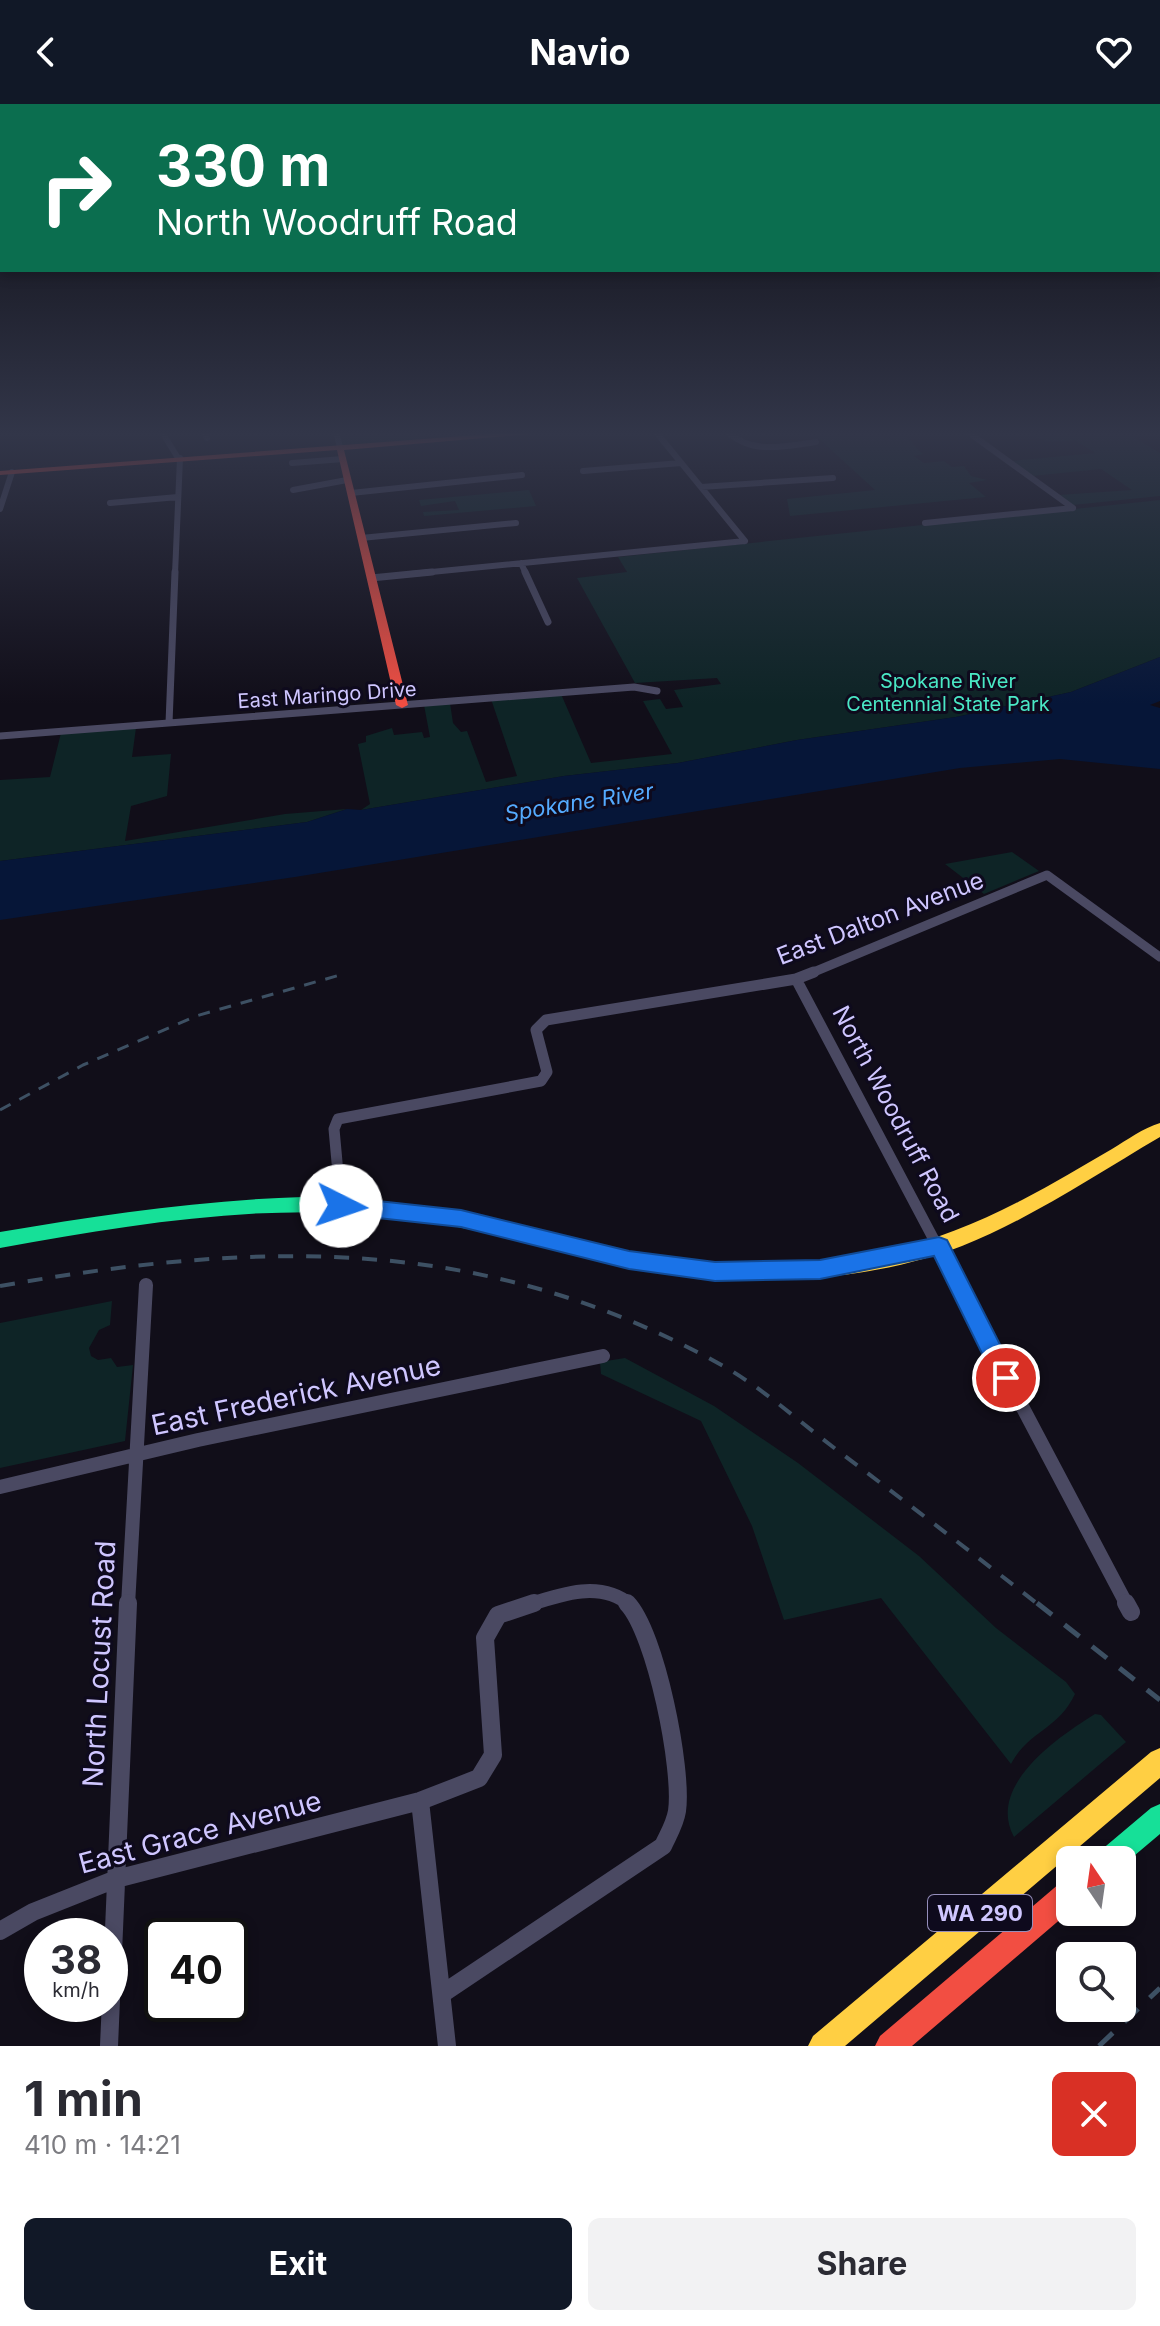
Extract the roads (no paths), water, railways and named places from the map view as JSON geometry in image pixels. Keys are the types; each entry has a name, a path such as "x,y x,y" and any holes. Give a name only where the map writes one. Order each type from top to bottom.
{"street":[{"path":"169,723 177,523"},
{"path":"357,523 402,705"},
{"path":"361,538 516,523"},
{"path":"371,578 745,541 730,523"},
{"path":"521,563 548,622"},
{"name":"East Maringo Drive","path":"0,736 634,687 657,691"},
{"name":"East Dalton Avenue","path":"341,1206 334,1129 338,1119 349,1114 533,1083 545,1077 538,1025 551,1019 796,979 1047,875 1160,957"},
{"name":"North Woodruff Road","path":"796,979 1131,1612"},
{"path":"0,1240 128,1216 211,1206 341,1206 461,1219 619,1258 715,1272 820,1269 939,1246 984,1227 1160,1129"},
{"name":"North Locust Road","path":"109,2046 135,1457 146,1285"},
{"name":"East Frederick Avenue","path":"0,1487 198,1440 603,1356"},
{"name":"East Grace Avenue","path":"0,1931 33,1912 116,1879 420,1801 479,1778 493,1755 485,1638 498,1615 534,1602 592,1591 617,1594 633,1606 648,1637 676,1765 678,1810 663,1846 442,1994"},
{"name":"WA 290","path":"823,2046 1160,1761"},
{"path":"420,1801 447,2046"},
{"path":"1126,1846 1160,1817"},
{"name":"WA 290","path":"890,2046 1056,1905"}],"water":[{"name":"Spokane River","path":"1160,657 1160,701 1150,705 1160,708 1160,769 1060,759 960,768 295,877 0,920 0,861 307,822 347,809 361,810 564,776 678,763 797,740 956,717 1071,692"}],"railway":[{"path":"0,1110 83,1065 196,1016 340,975"},
{"path":"0,1286 187,1261 277,1256 366,1259 453,1269 541,1289 628,1320 732,1371 1039,1605"},
{"path":"1037,1603 1160,1700"},
{"path":"1099,2046 1160,1988"}],"park label":[{"name":"Spokane River Centennial State Park","path":"948,692"}]}
